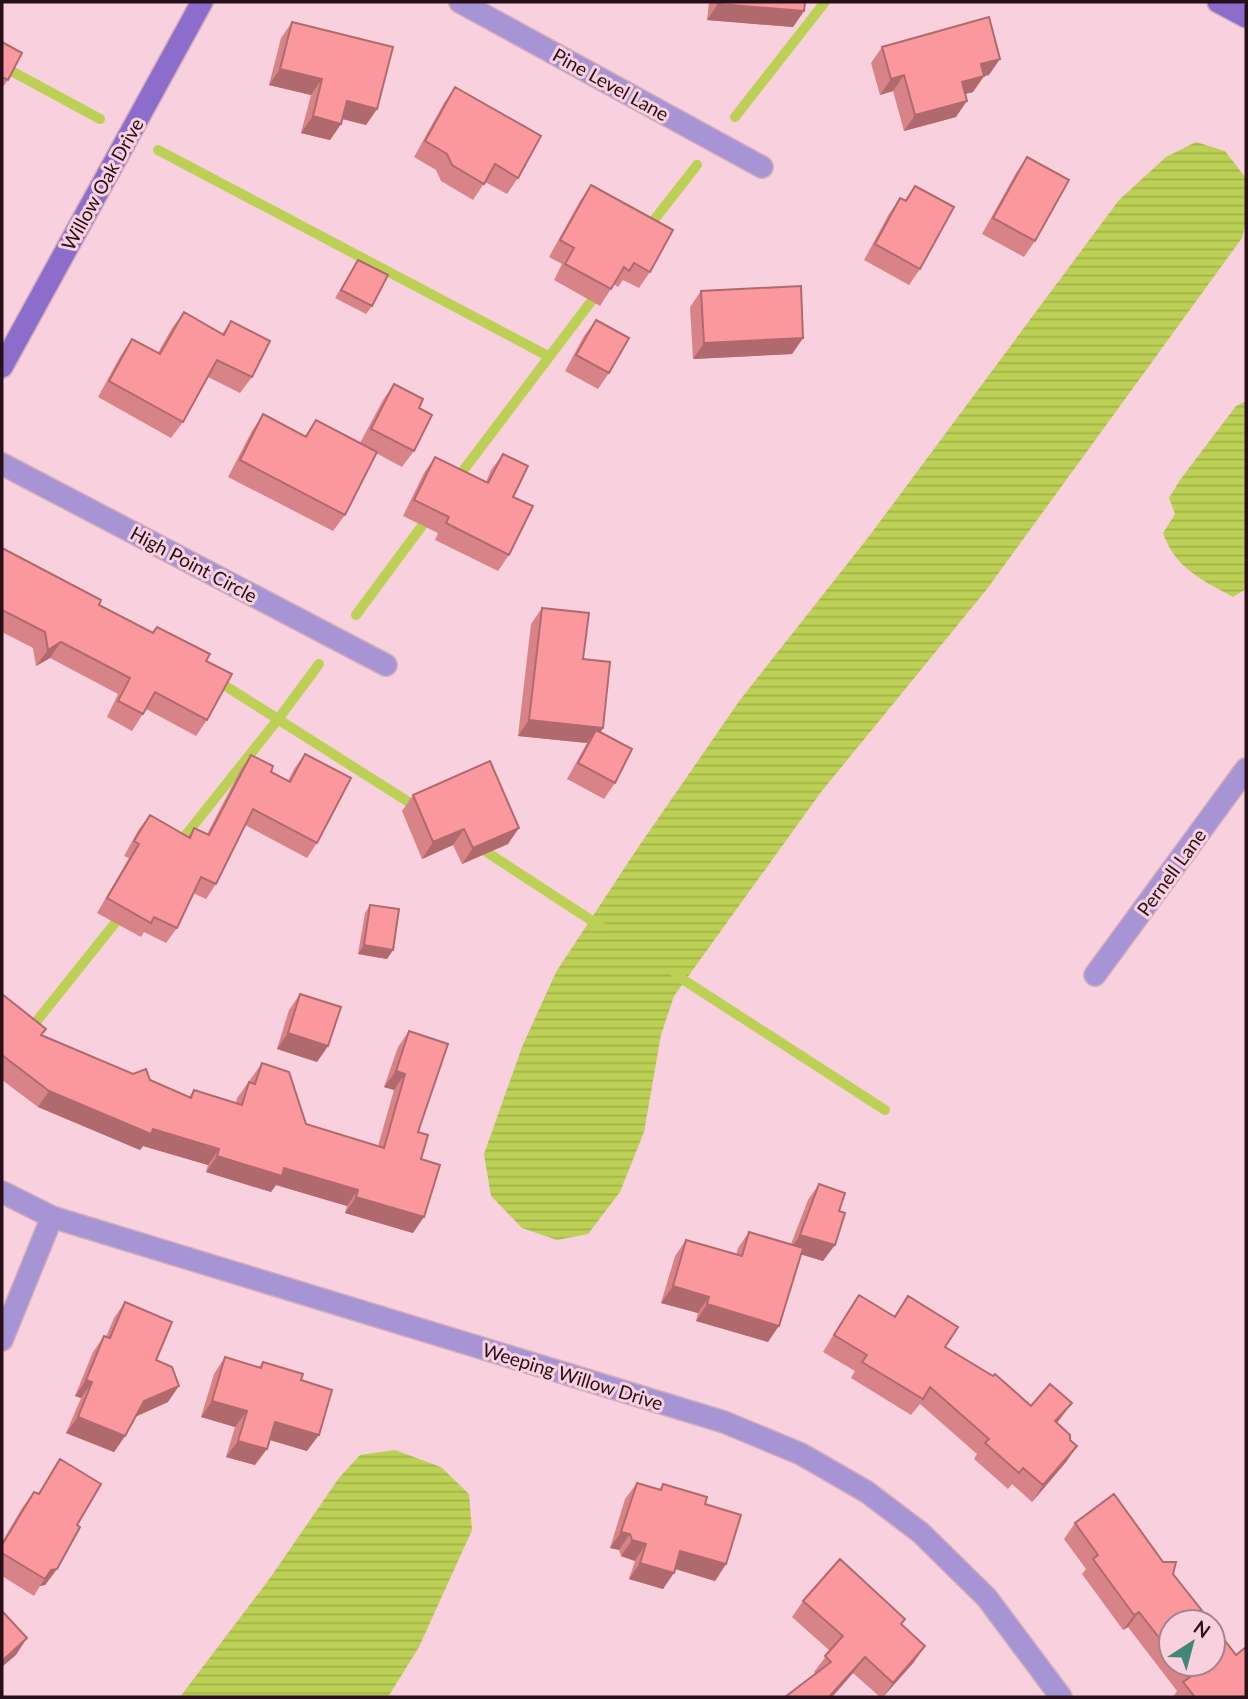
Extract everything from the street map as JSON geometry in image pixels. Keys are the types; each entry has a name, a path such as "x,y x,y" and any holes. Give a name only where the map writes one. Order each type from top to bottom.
{"street":[{"name":"Willow Oak Drive","path":"2,367 202,2"},
{"name":"Pine Level Lane","path":"460,2 762,167"},
{"path":"1218,2 1246,17"},
{"name":"High Point Circle","path":"2,464 386,665"},
{"name":"Pernell Lane","path":"1095,975 1246,769"},
{"name":"Weeping Willow Drive","path":"2,1192 52,1217 724,1422 801,1454 867,1492 921,1533 987,1598 1051,1694"},
{"path":"2,1340 52,1217"}],"shaded area":[{"path":"1196,142 1225,151 1245,177 1246,221 1242,238 987,589 821,792 674,996 661,1035 644,1132 620,1192 588,1234 557,1240 522,1228 491,1196 484,1154 522,1047 556,972 740,700 870,535 1119,200 1166,157"},
{"path":"1246,401 1246,589 1233,597 1200,579 1182,564 1163,533 1175,514 1169,498 1180,480 1236,406"},
{"path":"395,1450 441,1467 469,1494 472,1530 419,1647 388,1697 180,1697 270,1578 339,1478 360,1455"}],"building":[{"path":"718,2 805,2 804,11"},
{"path":"989,17 1000,59 981,64 984,76 962,82 967,101 915,115 904,75 891,79 882,47"},
{"path":"292,22 393,47 377,109 347,101 341,124 313,116 322,79 280,69"},
{"path":"2,42 22,53 8,80 2,77"},
{"path":"455,87 541,136 518,178 495,164 484,184 452,165 447,154 425,141"},
{"path":"1027,157 1069,180 1035,241 993,218"},
{"path":"591,185 673,230 650,272 634,263 629,271 624,267 611,289 565,264 574,248 560,240"},
{"path":"915,186 954,207 920,269 875,244 900,198 906,201"},
{"path":"358,260 388,275 372,306 341,290"},
{"path":"801,286 803,338 704,343 701,291"},
{"path":"184,312 224,335 231,321 270,341 252,377 217,360 183,422 109,381 132,339 160,354"},
{"path":"596,320 629,338 609,373 576,355"},
{"path":"394,384 423,399 419,408 432,415 414,451 371,429"},
{"path":"263,414 306,437 316,420 377,452 345,515 240,460"},
{"path":"503,454 528,466 513,497 533,506 509,555 446,523 449,517 414,500 435,457 488,483"},
{"path":"2,548 101,600 99,605 153,633 157,627 210,654 206,661 232,674 207,720 155,692 143,714 118,701 130,678 61,642 48,650 45,632 2,610"},
{"path":"542,608 589,613 583,659 610,662 603,728 529,720"},
{"path":"596,730 632,749 615,783 578,763"},
{"path":"305,754 351,778 317,843 253,809 216,884 201,877 177,928 154,917 151,923 107,898 139,844 134,841 150,815 190,838 194,828 209,835 251,755 273,766 271,772 290,782"},
{"path":"490,761 519,828 473,848 464,829 433,842 413,795"},
{"path":"370,905 399,909 393,950 364,945"},
{"path":"2,994 46,1029 41,1035 133,1074 146,1069 150,1080 191,1098 194,1090 242,1105 249,1082 255,1084 262,1063 289,1072 306,1124 384,1148 405,1074 396,1071 409,1031 448,1044 418,1132 428,1135 421,1159 440,1165 424,1217 356,1197 358,1190 284,1168 282,1176 217,1156 219,1149 153,1129 151,1134 49,1091 2,1055"},
{"path":"300,994 341,1007 328,1046 288,1033"},
{"path":"819,1184 845,1193 839,1211 845,1213 835,1245 800,1235"},
{"path":"749,1232 803,1248 779,1326 707,1304 709,1297 673,1286 686,1240 742,1256"},
{"path":"859,1295 895,1317 908,1296 958,1327 945,1347 993,1376 995,1374 1031,1406 1050,1384 1072,1403 1055,1421 1077,1446 1043,1485 1023,1468 1019,1473 985,1443 989,1439 930,1387 923,1399 862,1362 867,1355 834,1335"},
{"path":"125,1302 172,1322 156,1360 172,1367 179,1386 144,1401 125,1436 78,1417 92,1382 86,1380 104,1336 110,1338"},
{"path":"225,1357 261,1368 263,1362 303,1374 301,1380 332,1390 319,1435 275,1422 267,1449 238,1441 247,1411 212,1401"},
{"path":"60,1459 101,1484 77,1525 80,1527 57,1569 51,1570 45,1579 2,1553 2,1545 34,1492 39,1494"},
{"path":"637,1483 661,1490 663,1484 707,1497 705,1504 741,1515 726,1564 680,1551 674,1573 640,1563 646,1544 632,1540 630,1534 621,1532"},
{"path":"1114,1494 1163,1562 1176,1562 1173,1574 1200,1608 1157,1608 1157,1635 1139,1612 1134,1615 1093,1559 1098,1555 1075,1523"},
{"path":"840,1559 905,1619 901,1624 925,1646 893,1683 865,1657 829,1697 785,1697 831,1662 825,1656 843,1636 803,1601"},
{"path":"2,1611 27,1638 2,1661"},
{"path":"1227,1643 1236,1655 1246,1647 1246,1697 1195,1697 1183,1682 1189,1678 1227,1678"}],"waterway":[{"path":"735,117 825,2"},
{"path":"2,66 100,119"},
{"path":"158,150 548,356"},
{"path":"647,229 697,165"},
{"path":"456,480 599,291"},
{"path":"356,615 430,515"},
{"path":"177,846 319,664"},
{"path":"213,678 418,808"},
{"path":"476,845 600,926"},
{"path":"28,1032 123,913"},
{"path":"676,975 885,1110"}]}
